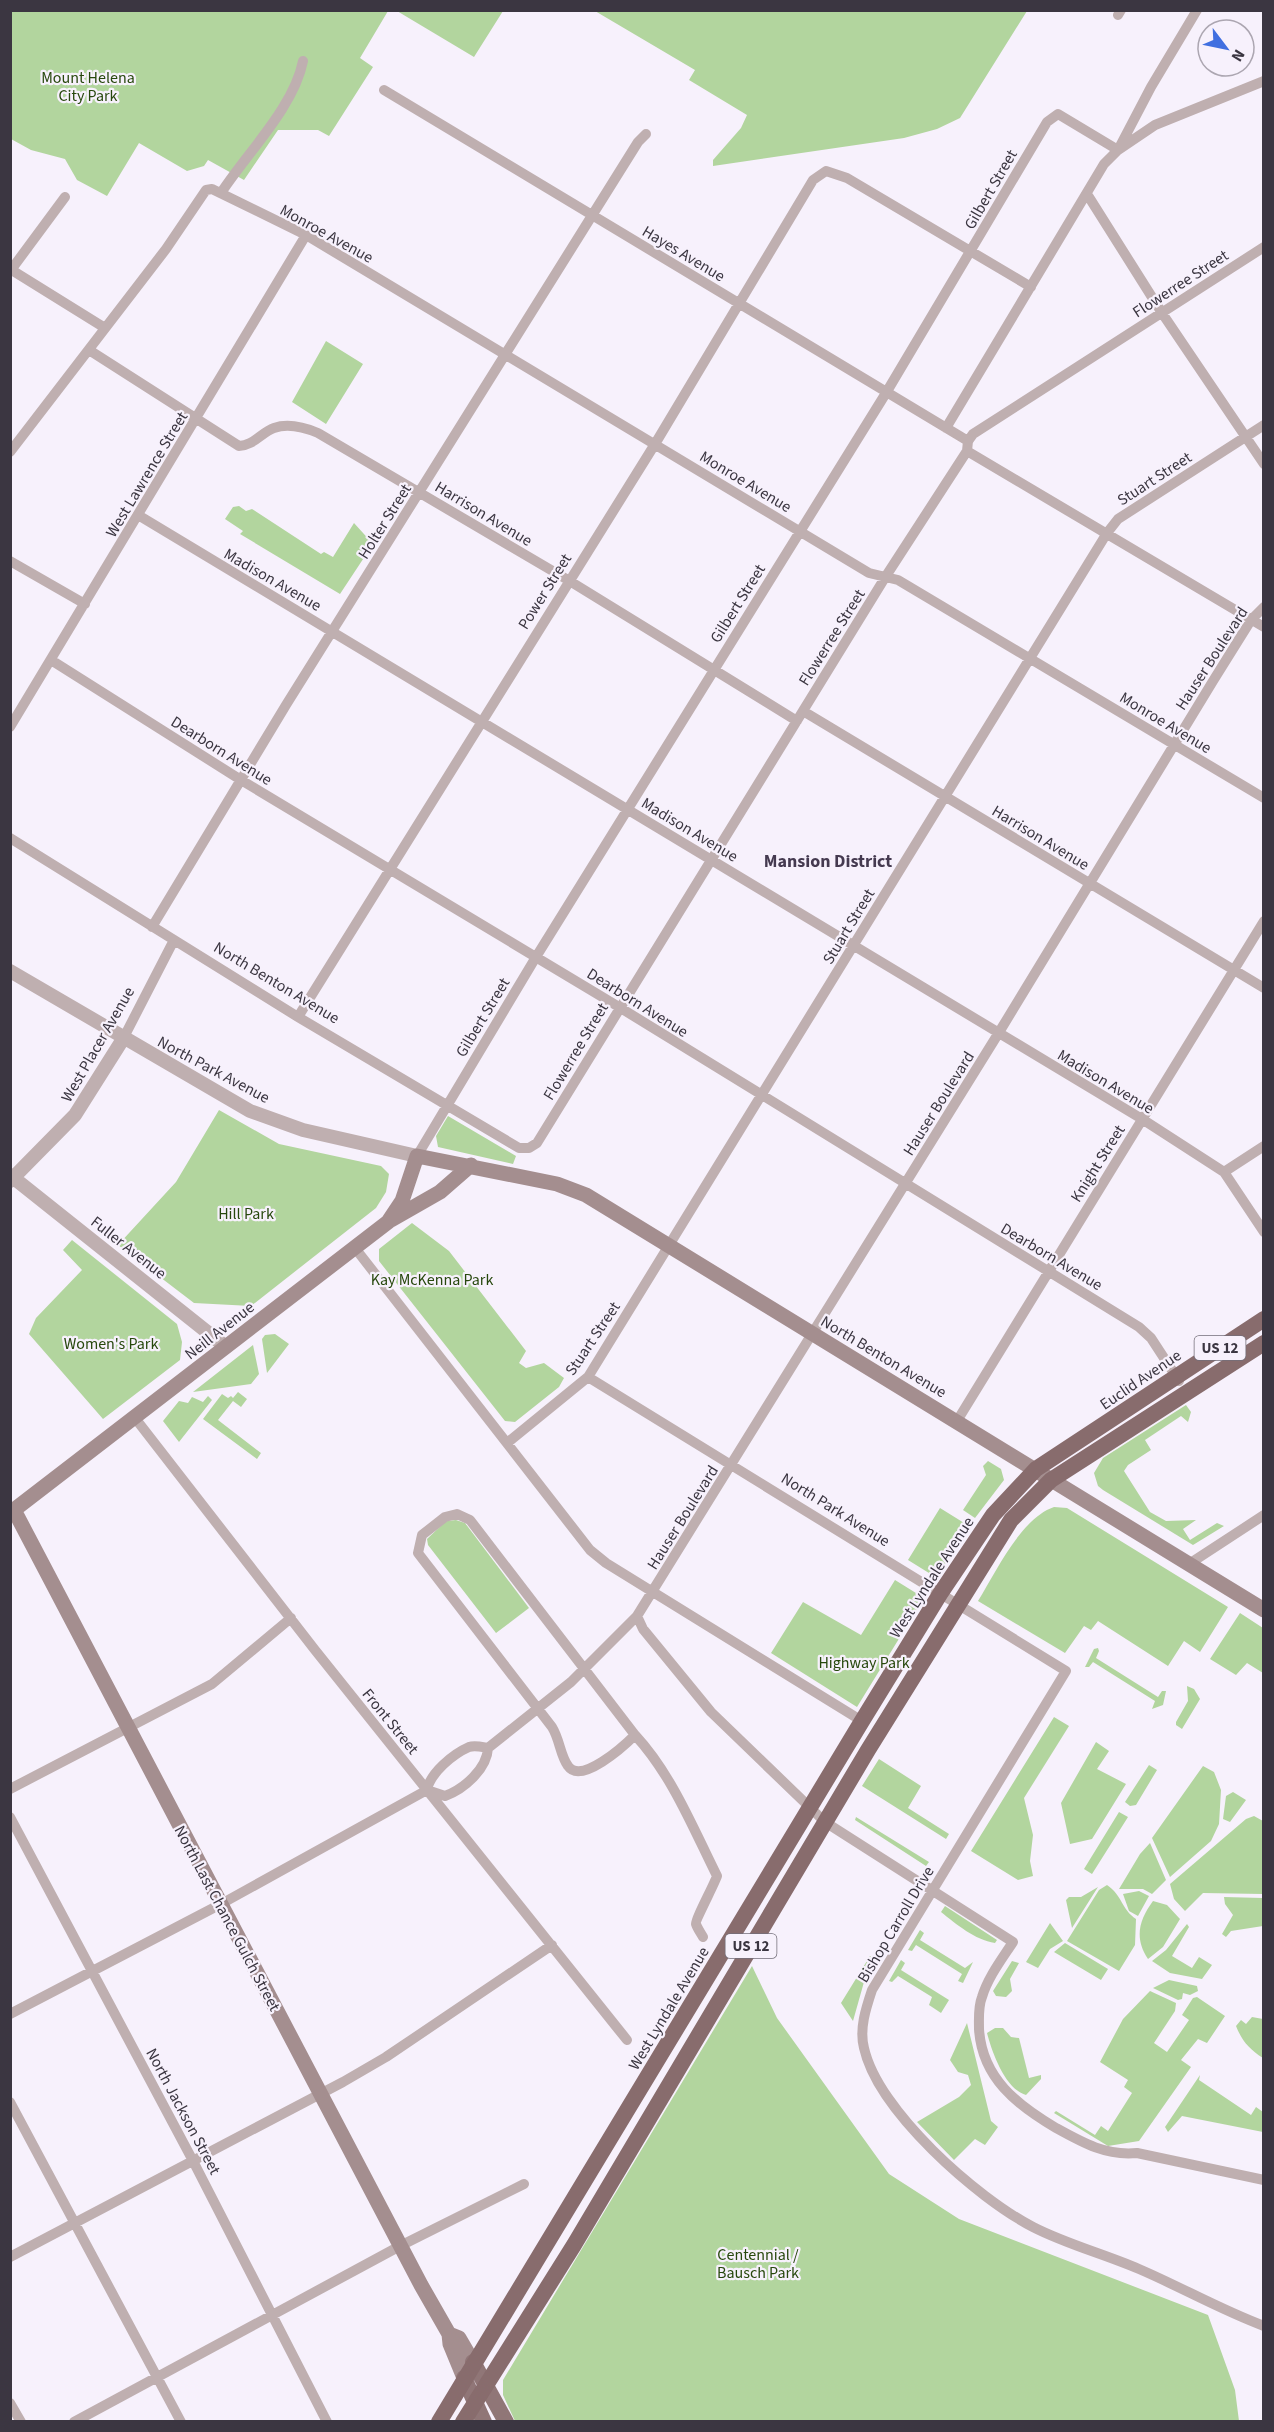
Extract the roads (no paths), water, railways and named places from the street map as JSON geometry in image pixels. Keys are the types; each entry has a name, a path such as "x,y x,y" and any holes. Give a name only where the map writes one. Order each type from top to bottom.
{"highway":[{"name":"Euclid Avenue","path":"1036,1469 1263,1319"},
{"name":"US 12","path":"463,2421 487,2386 825,1822 1011,1520 1051,1480 1263,1343"},
{"name":"West Lyndale Avenue","path":"440,2421 473,2362 940,1594 993,1515 1036,1469"}],"main road":[{"name":"North Park Avenue","path":"417,1156 471,1165"},
{"name":"Neill Avenue","path":"11,1508 135,1418 388,1222 402,1201 417,1156"},
{"name":"North Benton Avenue","path":"471,1165 570,1188 602,1204 1263,1610"},
{"path":"388,1222 440,1192 471,1165"},
{"name":"North Last Chance Gulch Street","path":"11,1508 400,2246 449,2334 450,2344 484,2421"},
{"name":"North Last Chance Gulch Street","path":"449,2334 459,2338 507,2421"}],"street":[{"path":"1118,150 1151,87 1197,10"},
{"path":"10,452 166,249 206,190 216,191 288,99 300,76 303,61"},
{"path":"946,428 1104,164 1118,150 1155,125 1263,81"},
{"name":"Hayes Avenue","path":"384,90 946,428 967,446 1263,627"},
{"name":"Gilbert Street","path":"446,1105 886,393 1052,117 1058,114 1068,119 1118,150"},
{"name":"Holter Street","path":"152,927 332,631 638,142 646,134"},
{"name":"Power Street","path":"298,1017 568,580 655,444 813,180 826,171 835,173 972,250"},
{"name":"Monroe Avenue","path":"216,191 306,236 869,573 898,580 1263,798"},
{"path":"1087,194 1162,313 1263,464"},
{"path":"66,197 11,269 105,328"},
{"name":"West Lawrence Street","path":"10,727 306,236"},
{"name":"Flowerree Street","path":"529,1148 537,1143 974,434 1263,247"},
{"path":"972,250 1031,287"},
{"name":"Harrison Avenue","path":"88,351 239,446 245,446 275,428 307,429 568,580 713,670 945,797 1263,988"},
{"name":"Stuart Street","path":"507,1443 588,1377 1107,533 1118,519 1263,425"},
{"name":"Madison Avenue","path":"138,515 1142,1119 1224,1172 1263,1232"},
{"path":"10,561 85,604"},
{"name":"Hauser Boulevard","path":"488,1748 584,1670 637,1616 998,1034 1251,620 1263,607"},
{"name":"Dearborn Avenue","path":"51,660 241,780 619,1007 1139,1327 1151,1338 1186,1393"},
{"name":"North Benton Avenue","path":"10,838 298,1017 519,1148 529,1148"},
{"name":"Knight Street","path":"957,1421 1263,921"},
{"name":"West Placer Avenue","path":"12,1178 75,1115 123,1040 174,940"},
{"name":"North Park Avenue","path":"10,971 123,1040 250,1111 303,1130 417,1156"},
{"path":"417,1156 446,1105"},
{"path":"1224,1172 1263,1146"},
{"name":"Fuller Avenue","path":"12,1178 226,1347"},
{"path":"355,1248 590,1550 653,1592 862,1721"},
{"name":"North Park Avenue","path":"588,1377 1066,1671"},
{"name":"Front Street","path":"135,1418 627,2040"},
{"path":"635,1735 599,1765 579,1772 572,1770 566,1764 560,1739 418,1553 422,1535 445,1517 457,1514 470,1520 659,1765 680,1800 717,1876 709,1899 696,1919 696,1924 703,1937"},
{"path":"1189,1564 1263,1515"},
{"path":"637,1616 642,1629 711,1712 825,1822 1013,1942 982,1996 979,2023 980,2044 988,2067 1006,2092 1020,2106 1096,2149 1117,2155 1137,2153 1263,2180"},
{"path":"10,1789 212,1684 291,1618"},
{"name":"Bishop Carroll Drive","path":"1066,1671 872,1990 864,2020 863,2046 868,2065 898,2110 968,2184 1032,2227 1138,2269 1263,2326"},
{"path":"10,2014 220,1904 427,1790 429,1781 436,1772 469,1747 488,1748 484,1766 450,1794 442,1796 427,1790"},
{"name":"North Jackson Street","path":"10,1817 192,2159 327,2421"},
{"path":"10,2257 192,2159 321,2095 386,2057 552,1945"},
{"path":"10,2102 181,2421"},
{"path":"74,2421 400,2246 524,2184"},
{"path":"10,2403 21,2421"}],"district":[{"name":"Mansion District","path":"828,861"}],"park label":[{"name":"Mount Helena City Park","path":"88,86"},
{"name":"Hill Park","path":"246,1213"},
{"name":"Kay McKenna Park","path":"432,1279"},
{"name":"Women's Park","path":"111,1343"},
{"name":"Highway Park","path":"864,1662"},
{"name":"Centennial / Bausch Park","path":"758,2263"}]}
